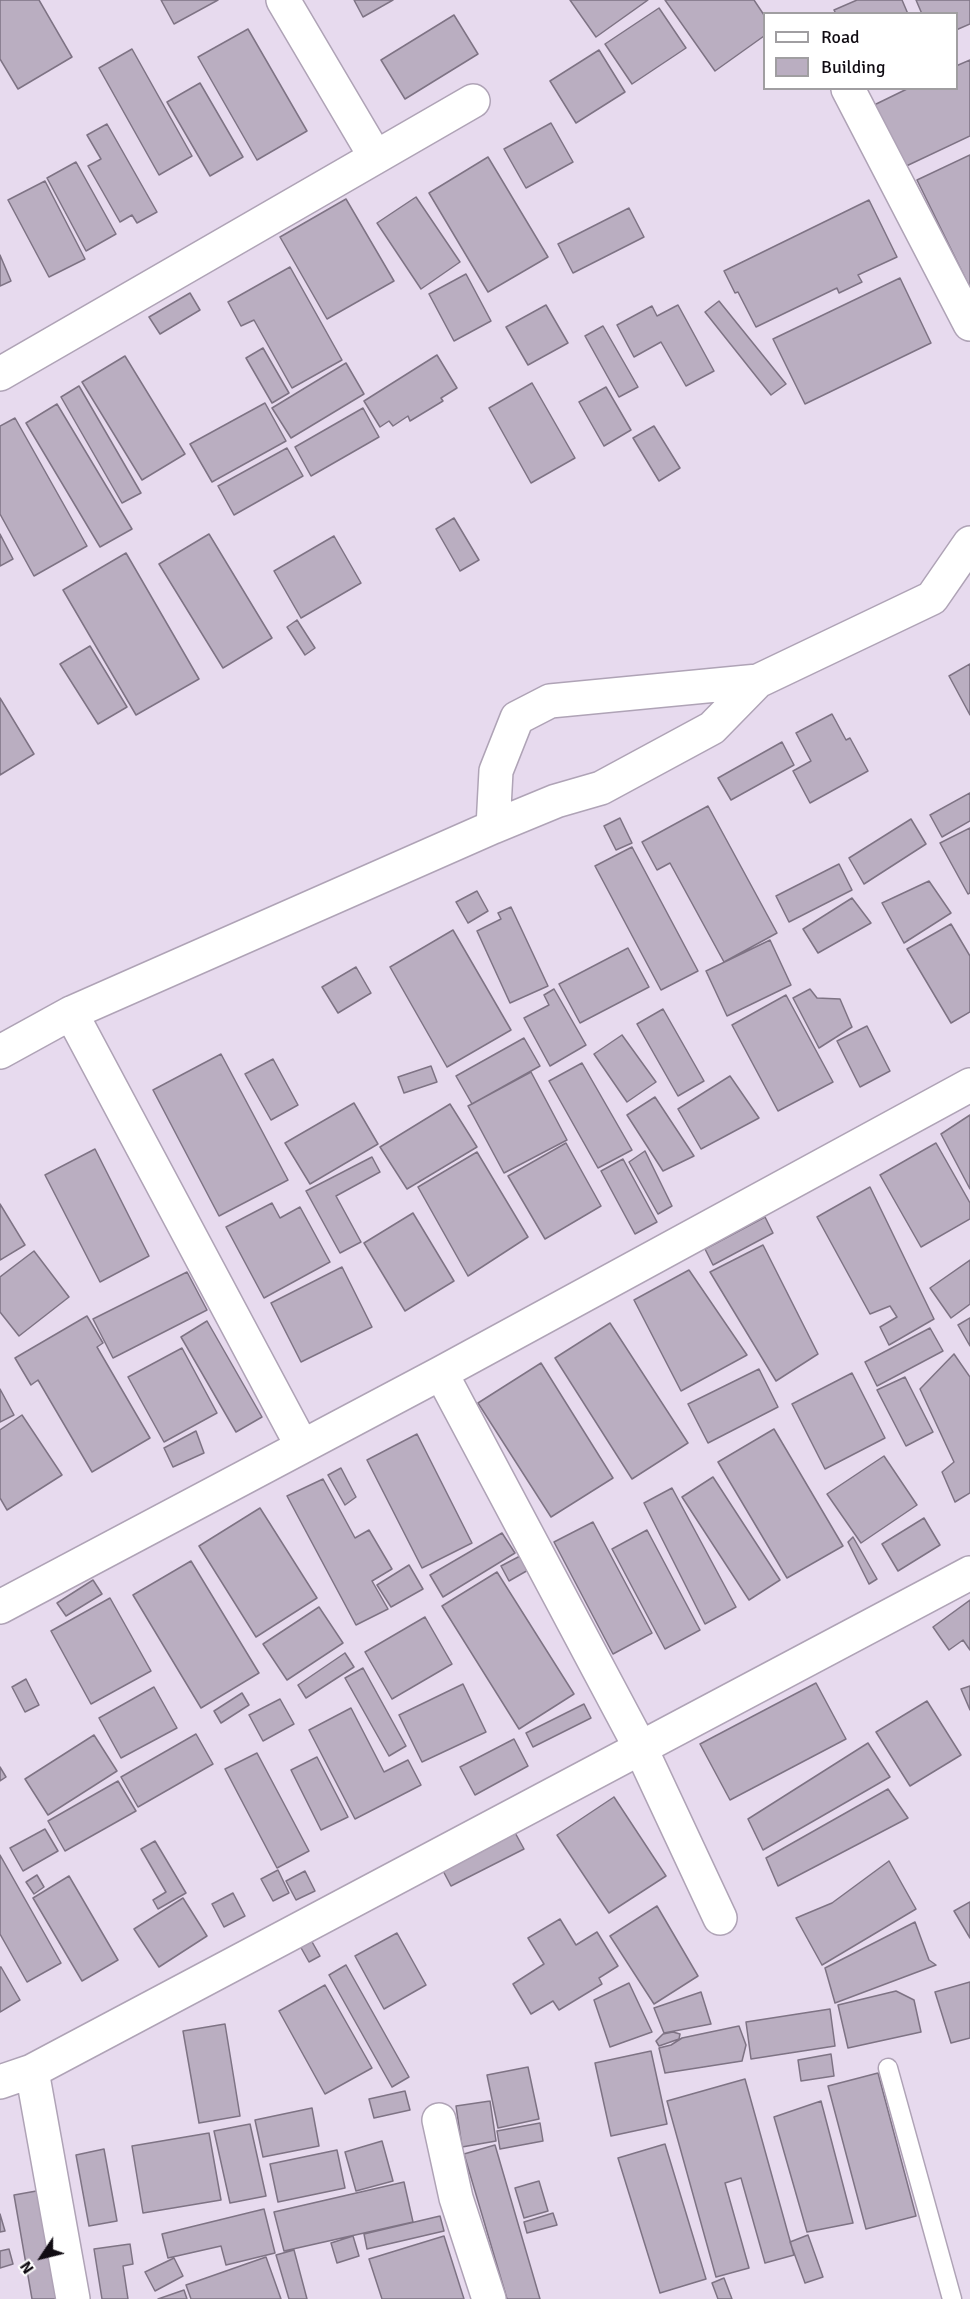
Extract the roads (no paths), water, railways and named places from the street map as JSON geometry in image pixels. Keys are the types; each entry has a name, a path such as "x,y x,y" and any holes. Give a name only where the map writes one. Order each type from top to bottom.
{"street":[{"path":"283,0 375,156"},
{"path":"849,90 970,324"},
{"path":"0,374 473,101"},
{"path":"493,827 496,771 517,718 550,701 758,681 932,598 970,543"},
{"path":"0,1052 71,1013 493,827 556,801 601,788 712,728 758,681"},
{"path":"71,1013 302,1446"},
{"path":"0,1607 441,1373 970,1085"},
{"path":"441,1373 640,1747 720,1918"},
{"path":"0,2082 32,2071 970,1573"},
{"path":"32,2071 73,2299"},
{"path":"439,2120 456,2198 489,2299"}],"lane":[{"path":"888,2068 952,2299"}]}
